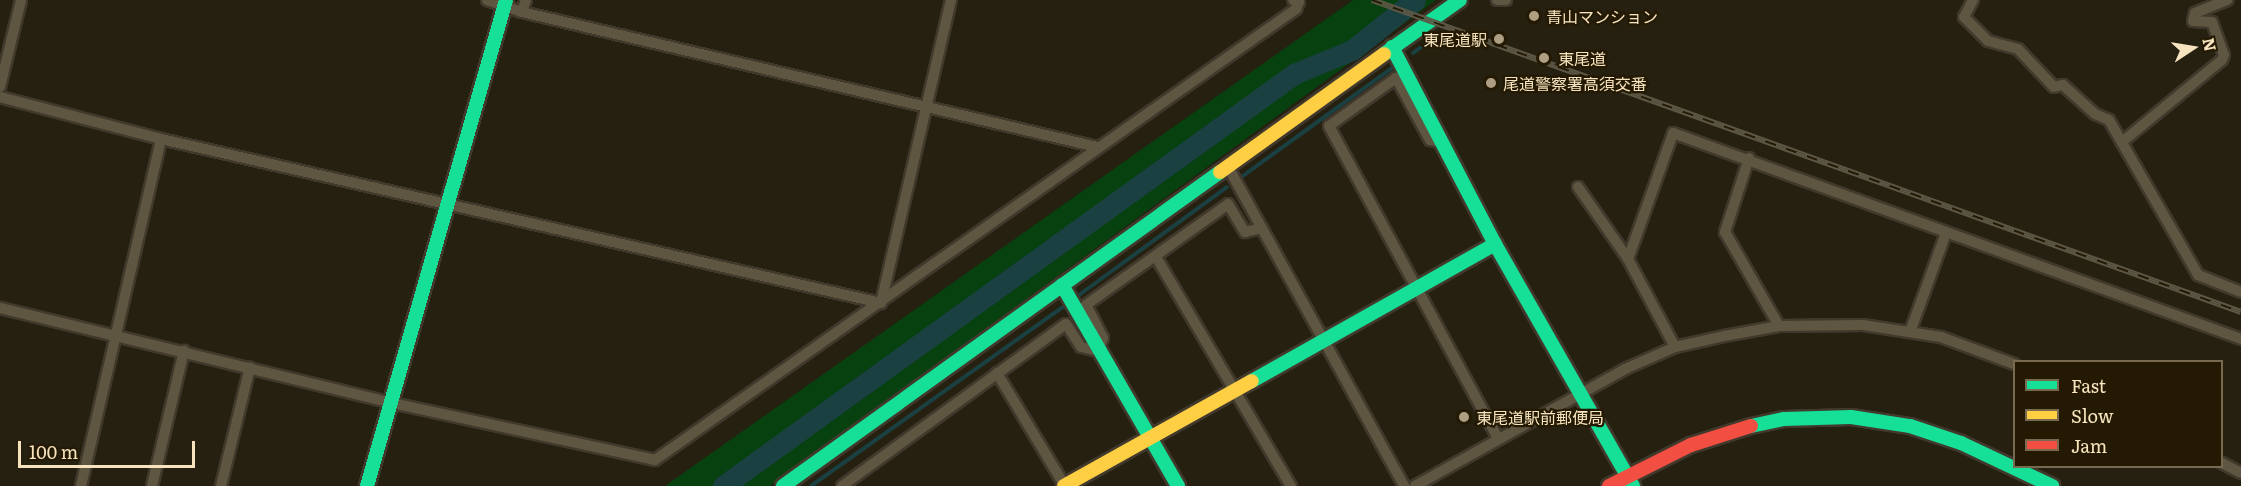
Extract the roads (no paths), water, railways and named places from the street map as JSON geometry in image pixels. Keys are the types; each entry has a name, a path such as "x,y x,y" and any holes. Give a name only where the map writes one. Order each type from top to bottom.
{"street":[{"path":"0,87 21,0"},
{"path":"474,0 505,4 522,12 1097,147"},
{"path":"522,12 526,0"},
{"path":"880,303 951,0"},
{"path":"0,309 391,402 655,460 1296,9 1299,2 1293,0"},
{"path":"783,486 1227,165 1460,0"},
{"path":"1497,0 1506,0"},
{"path":"1973,0 1964,17 1988,41 2018,49 2054,87 2063,85 2095,114 2109,120 2199,275 2241,292"},
{"path":"2122,141 2222,60 2224,55 2212,22 2193,21 2194,13 2227,0"},
{"path":"367,486 505,4"},
{"path":"1392,47 1495,244 1630,481"},
{"path":"1443,142 1430,140 1396,78 1329,126 1498,439"},
{"path":"0,97 161,139 880,303"},
{"path":"1628,259 1673,133 1749,158 1946,233 2241,339"},
{"path":"81,486 161,139"},
{"path":"1749,158 1725,232 1779,326"},
{"path":"1227,165 1404,486"},
{"path":"1578,187 1628,259 1675,347"},
{"path":"1098,351 1103,338 1086,305 1228,204 1245,232 1262,228"},
{"path":"1910,332 1946,233"},
{"path":"997,373 1065,486 1495,244"},
{"path":"1156,257 1237,389 1291,486"},
{"path":"1062,285 1098,351 1152,437 1178,486"},
{"path":"842,486 1066,324 1082,348 1098,351"},
{"path":"1414,486 1579,395 1675,347 1779,326 1863,325 1941,337 2013,364"},
{"path":"152,486 184,351"},
{"path":"221,486 250,367"},
{"path":"1609,486 1630,481 1691,445 1750,426 1784,419 1851,417 1910,426 1961,443 2013,468"},
{"path":"2223,464 2241,473"},
{"path":"2014,468 2052,486"}],"waterway":[{"path":"723,486 1294,74 1352,50 1415,0"},
{"path":"1413,53 1434,38"},
{"path":"1240,178 1392,68"},
{"path":"1079,295 1227,187"},
{"path":"811,486 1064,306"}],"railway":[{"path":"1372,0 2241,312"}],"place":[{"name":"青山マンション","path":"1534,16"},
{"name":"東尾道駅","path":"1499,39"},
{"name":"東尾道","path":"1544,58"},
{"name":"尾道警察署高須交番","path":"1491,83"},
{"name":"東尾道駅前郵便局","path":"1464,417"}]}
